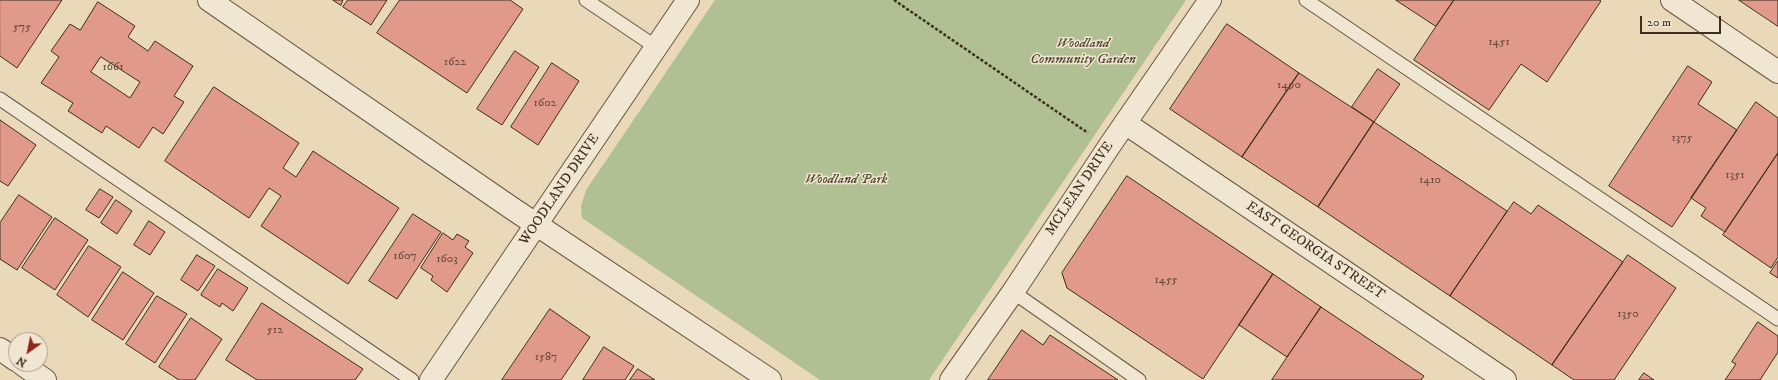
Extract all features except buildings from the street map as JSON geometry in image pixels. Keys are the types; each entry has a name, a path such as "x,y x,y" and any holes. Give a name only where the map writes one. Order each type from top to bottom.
{"street":[{"path":"209,0 536,225 770,380"},
{"name":"WOODLAND DRIVE","path":"431,380 688,0"},
{"name":"MCLEAN DRIVE","path":"951,380 1013,292 1058,221 1210,0"},
{"path":"1672,0 1778,72"},
{"name":"EAST GEORGIA STREET","path":"1125,123 1505,380"},
{"path":"34,372 45,380"}],"lane":[{"path":"586,0 656,47"},
{"path":"1306,0 1778,319"},
{"path":"0,99 412,380"},
{"path":"1013,292 1140,380"}],"path":[{"path":"894,0 1093,137"}],"green space":[{"name":"Woodland Park","path":"715,0 1186,0 929,380 820,380 582,218 581,206 586,190"}],"park label":[{"name":"Woodland Community Garden","path":"1083,52"}]}
